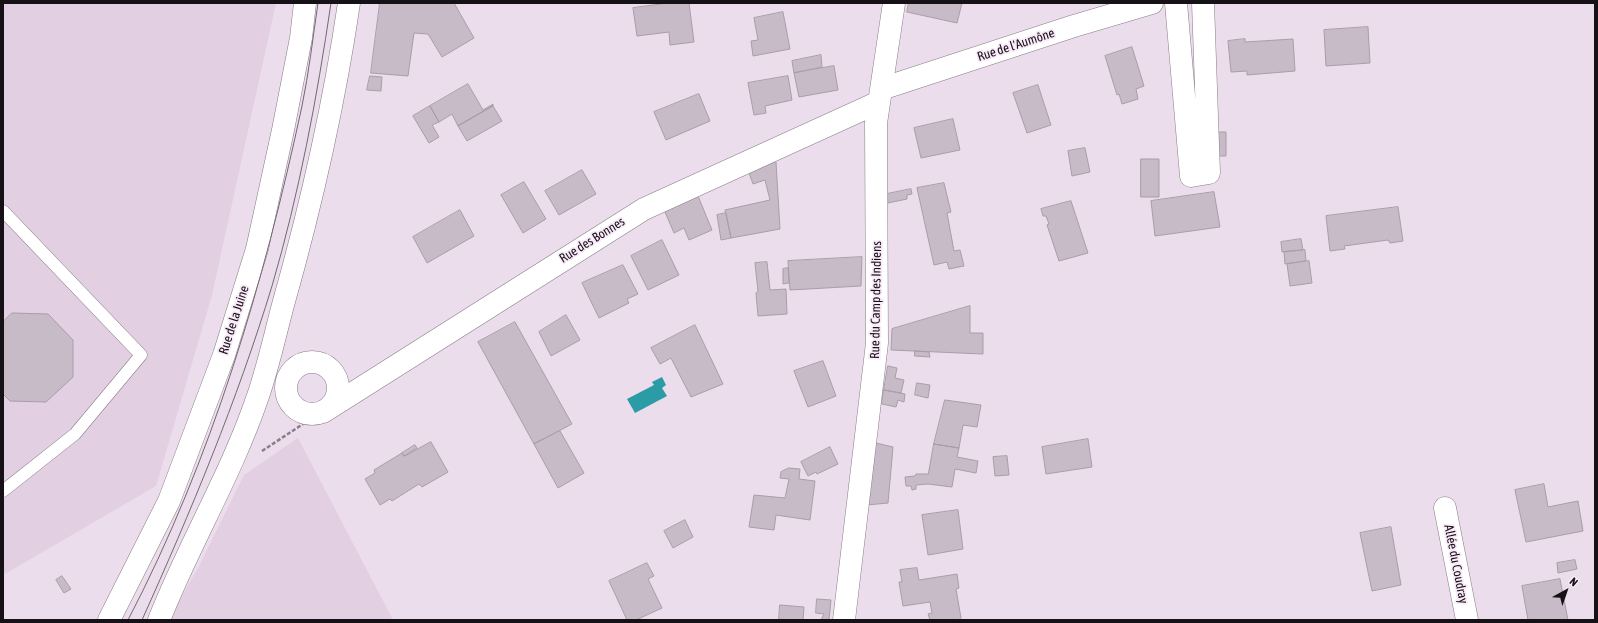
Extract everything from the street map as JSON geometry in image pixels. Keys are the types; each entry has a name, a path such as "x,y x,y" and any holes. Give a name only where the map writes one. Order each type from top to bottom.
{"street":[{"name":"Rue de la Juine","path":"109,620 168,501 224,355 257,249 301,38 305,3"},
{"path":"159,620 189,550 233,458 258,396 302,237 340,64 349,3"},
{"name":"Rue du Camp des Indiens","path":"844,620 877,342 876,123 894,3"},
{"name":"Rue de l'Aumône","path":"880,95 1074,26 1152,3"},
{"path":"1176,3 1190,176 1209,173 1203,3"},
{"name":"Rue des Bonnes","path":"318,413 644,209 880,95"},
{"name":"Allée du Coudray","path":"1445,508 1467,620"}],"lane":[{"path":"3,211 141,355 76,434 3,491"}],"path":[{"path":"233,458 244,463 296,430 318,413"}],"shaded area":[{"path":"3,3 276,3 212,295 156,486 3,575"},
{"path":"298,438 393,620 168,620 198,568 244,475"}],"water":[{"path":"662,377 666,385 662,388 667,396 635,413 627,399 654,385 652,382"}],"building":[{"path":"380,3 454,3 474,38 442,57 428,34 414,33 408,76 371,73"},
{"path":"669,3 689,3 694,42 670,45 669,32 637,36 633,8"},
{"path":"909,3 962,3 957,23 907,12"},
{"path":"783,12 790,49 753,56 751,41 758,40 754,18"},
{"path":"1368,27 1370,63 1326,66 1324,30"},
{"path":"1245,39 1245,42 1293,39 1295,71 1247,75 1247,71 1231,72 1228,41"},
{"path":"1132,47 1144,86 1136,89 1138,99 1122,104 1119,94 1117,95 1105,56"},
{"path":"821,55 822,67 794,73 792,61"},
{"path":"834,66 838,90 799,97 794,73"},
{"path":"370,76 382,77 381,91 367,90"},
{"path":"788,76 792,100 765,106 766,113 754,115 748,83"},
{"path":"468,84 483,110 493,104 493,106 458,126 452,114 439,122 430,106"},
{"path":"1038,85 1051,125 1027,133 1013,93"},
{"path":"699,94 710,121 666,140 654,112"},
{"path":"430,106 439,122 432,125 439,137 429,143 413,116"},
{"path":"493,106 502,121 467,141 458,126"},
{"path":"953,119 960,150 921,158 914,128"},
{"path":"1213,132 1226,132 1226,156 1213,156"},
{"path":"1085,148 1090,172 1072,176 1068,151"},
{"path":"1141,159 1159,159 1159,197 1141,197"},
{"path":"776,162 780,229 731,238 725,210 770,200 765,180 753,184 749,173"},
{"path":"582,170 596,194 559,215 545,191"},
{"path":"524,182 546,219 523,233 501,195"},
{"path":"944,183 951,212 947,213 954,251 960,250 964,266 949,269 947,262 934,265 917,188"},
{"path":"911,189 912,194 907,195 907,199 888,203 887,194"},
{"path":"1214,192 1220,227 1155,236 1151,201"},
{"path":"698,196 712,230 689,240 684,228 674,233 665,212"},
{"path":"1071,201 1088,253 1059,261 1047,225 1049,224 1046,216 1043,216 1041,209"},
{"path":"1398,207 1403,241 1390,243 1388,240 1344,246 1345,249 1330,251 1326,216"},
{"path":"460,210 474,236 427,263 413,237"},
{"path":"726,213 731,238 721,240 717,215"},
{"path":"1301,239 1303,250 1282,252 1281,242"},
{"path":"662,240 679,275 648,290 631,256"},
{"path":"1305,250 1306,261 1285,264 1284,252"},
{"path":"862,257 861,286 790,290 788,261"},
{"path":"1309,261 1312,283 1290,286 1287,264"},
{"path":"767,262 770,290 786,289 787,314 758,316 756,293 758,291 755,263"},
{"path":"623,265 638,294 627,299 629,303 599,318 582,283"},
{"path":"788,268 789,283 783,284 783,269"},
{"path":"970,306 970,333 983,333 983,354 891,350 892,329"},
{"path":"12,313 48,314 73,340 73,377 46,402 10,401 3,394 3,322"},
{"path":"566,315 580,340 551,356 539,332"},
{"path":"515,322 572,424 534,444 478,342"},
{"path":"695,325 723,384 691,397 671,358 660,364 651,348"},
{"path":"915,351 929,352 930,357 915,356"},
{"path":"823,361 836,396 808,407 794,371"},
{"path":"888,366 897,368 895,378 904,380 901,393 884,390"},
{"path":"917,383 930,385 928,398 915,395"},
{"path":"884,390 905,394 904,402 898,400 896,407 882,404"},
{"path":"945,400 981,405 977,427 963,425 959,448 934,444"},
{"path":"560,431 584,473 558,488 534,444"},
{"path":"1088,439 1092,467 1046,474 1042,447"},
{"path":"431,442 448,472 422,487 419,484 392,501 390,499 380,505 365,479 375,473 374,470 402,453 404,456"},
{"path":"876,443 893,447 888,503 867,505"},
{"path":"934,444 959,448 957,457 978,461 976,473 955,469 952,487 928,484 916,485 916,489 912,490 911,486 906,486 905,477 915,476 916,474 928,474"},
{"path":"415,445 417,448 404,456 402,453"},
{"path":"830,447 838,464 817,474 816,472 808,476 801,462"},
{"path":"1007,456 1009,475 995,476 993,457"},
{"path":"789,468 800,469 799,479 815,481 810,520 776,515 774,530 749,527 754,495 785,498 789,479 780,478 781,472"},
{"path":"1544,484 1548,507 1578,501 1583,531 1526,542 1515,490"},
{"path":"958,510 963,549 928,555 922,515"},
{"path":"685,520 693,537 673,548 664,531"},
{"path":"1391,527 1401,585 1372,591 1360,533"},
{"path":"1575,560 1577,569 1558,573 1557,563"},
{"path":"647,563 654,576 648,579 662,608 636,620 627,620 609,581"},
{"path":"917,568 919,580 957,574 959,588 956,589 961,618 958,620 930,620 928,614 932,613 930,602 903,606 899,582 902,582 900,570"},
{"path":"62,576 71,589 64,593 56,580"},
{"path":"1560,579 1568,620 1528,620 1522,586"},
{"path":"817,599 831,600 829,620 821,620 824,614 816,613"},
{"path":"780,605 804,607 803,620 779,620"}],"tram line":[{"path":"128,620 158,559 185,497 210,433 232,369 271,238 287,172 302,106 318,3"},
{"path":"142,620 212,455 244,371 272,286 299,181 320,74 331,3"}]}
